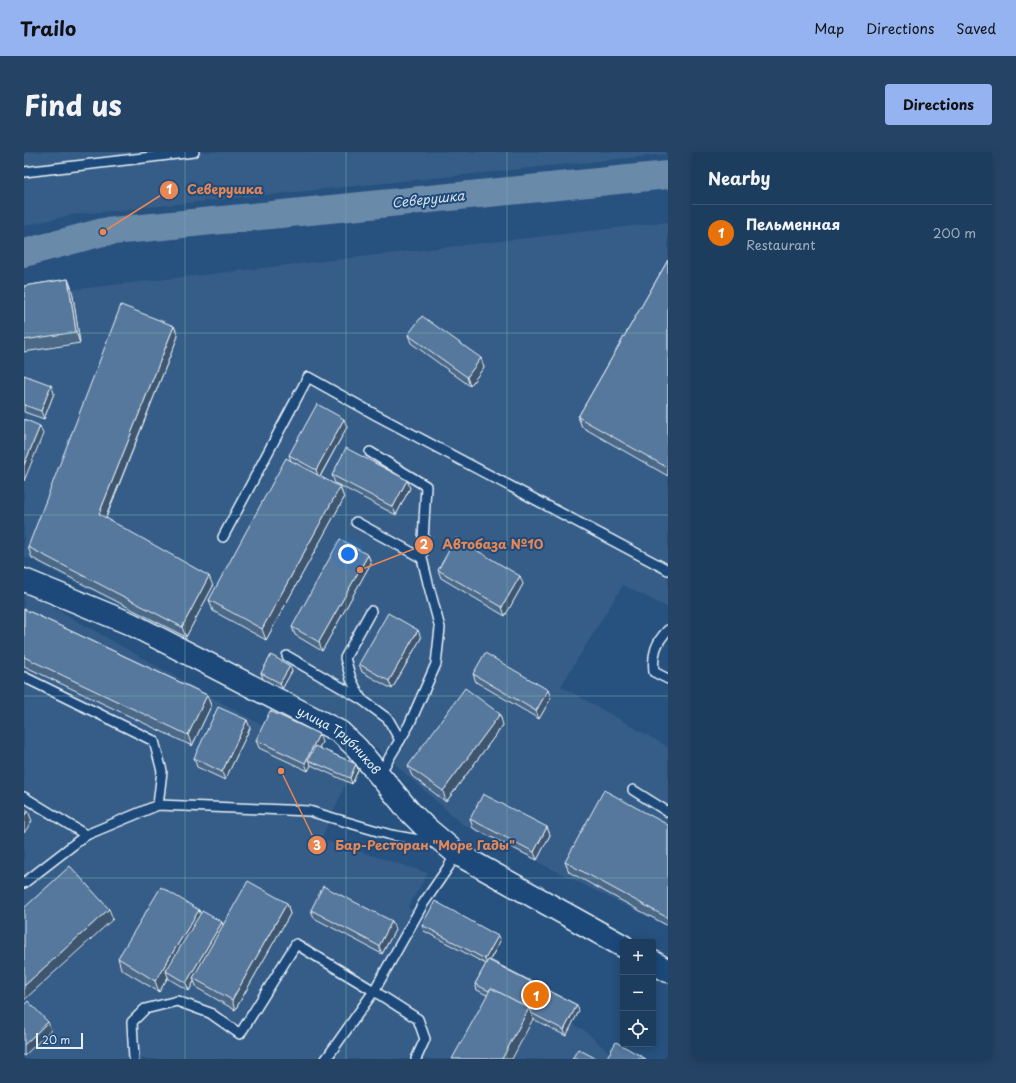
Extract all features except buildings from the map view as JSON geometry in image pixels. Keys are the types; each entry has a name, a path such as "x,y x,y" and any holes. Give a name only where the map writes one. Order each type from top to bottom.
{"main road":[{"name":"улица Трубников","path":"24,580 131,624 340,732 357,748 409,811 451,849 620,944"},
{"path":"656,964 668,971"}],"lane":[{"path":"24,172 194,152"},
{"path":"223,537 308,377 376,415 668,570"},
{"path":"370,452 426,486 422,558 440,628 436,664 433,671 409,725 385,765 377,772"},
{"path":"356,522 422,558"},
{"path":"361,699 351,679 345,658 371,611"},
{"path":"668,630 656,647 652,659 654,672 668,679"},
{"path":"287,656 361,699 388,719 400,740"},
{"path":"24,677 154,741 162,771 158,805"},
{"path":"633,790 668,812"},
{"path":"24,797 86,835"},
{"path":"24,883 86,835 158,805 309,811 392,835 451,849 449,866 423,904 374,991 326,1059"},
{"path":"134,1059 132,1022 145,1008 176,1001 210,1014 240,1034 296,944 418,1019 425,1039 416,1059"}],"shaded area":[{"path":"24,152 668,152 668,154 71,215 24,226"},
{"path":"668,222 668,608 623,585 561,686 668,747 668,927 462,824 352,726 24,556 24,295"},
{"path":"24,591 350,775 321,839 428,873 408,908 484,944 492,979 584,1030 616,1059 24,1059"}],"waterway":[{"name":"Северушка","path":"24,253 103,232 668,175"}],"place":[{"name":"Северушка","path":"103,232"},
{"name":"Автобаза №10","path":"360,570"},
{"name":"Бар-Ресторан \"Море Гады\"","path":"281,771"},
{"name":"Пельменная","path":"536,995"}]}
